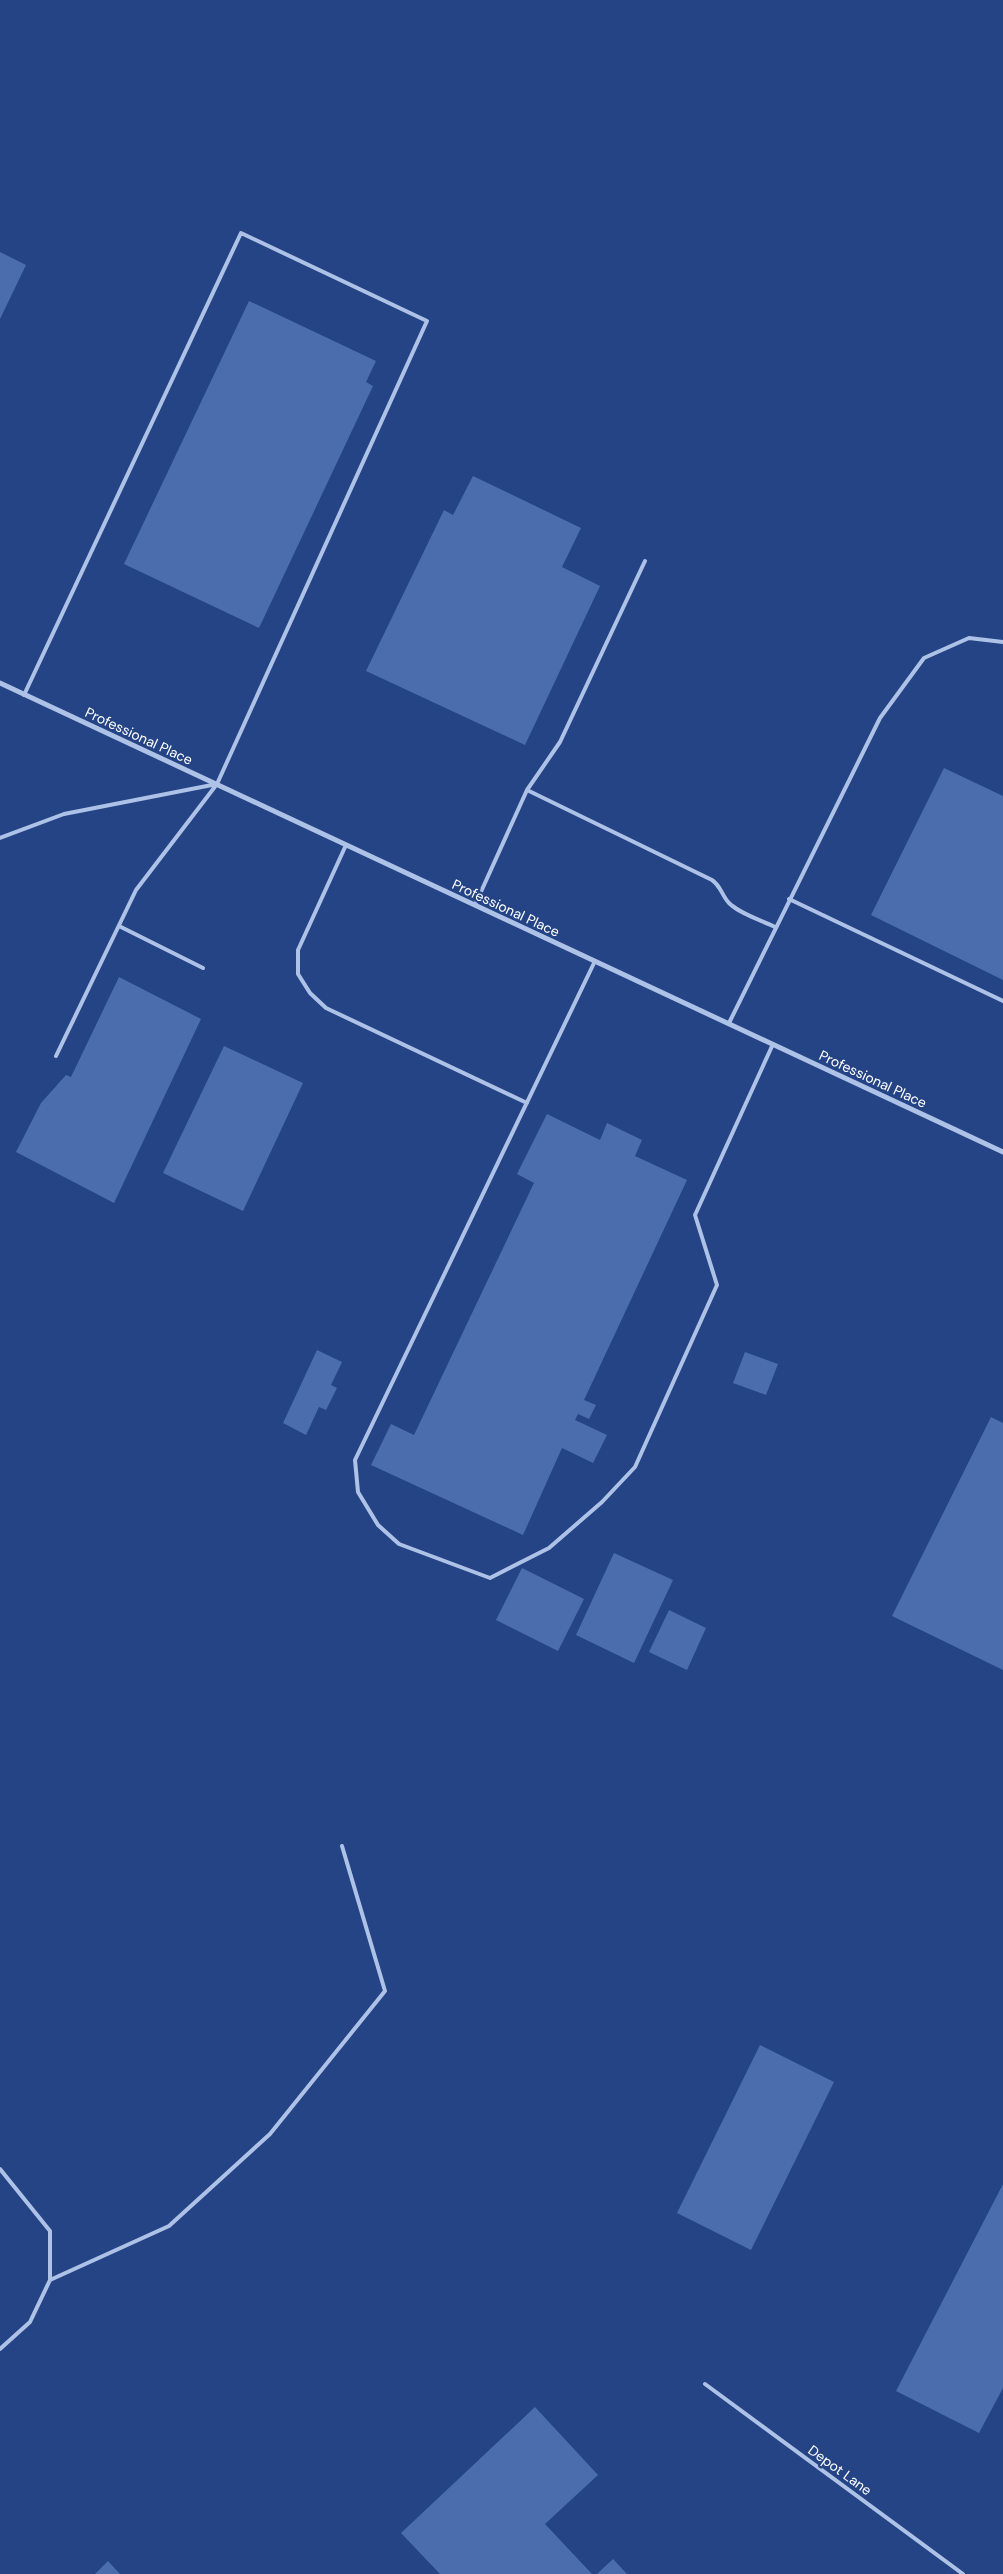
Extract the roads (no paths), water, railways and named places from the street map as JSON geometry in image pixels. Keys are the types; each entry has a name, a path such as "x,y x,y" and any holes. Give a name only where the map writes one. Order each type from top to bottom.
{"street":[{"name":"Professional Place","path":"0,683 1003,1152"}],"lane":[{"path":"24,695 241,233 427,322 216,784 136,890 56,1056"},
{"path":"474,905 527,790 560,742 645,561"},
{"path":"729,1023 789,898 880,718 924,658 968,638 1003,642"},
{"path":"0,838 64,814 216,784"},
{"path":"527,790 712,880 718,884 726,900 733,907 775,927"},
{"path":"346,845 298,950 298,974 310,993 326,1008 527,1103"},
{"path":"789,898 1003,1001"},
{"path":"119,926 203,968"},
{"path":"595,961 355,1460 358,1492 378,1525 399,1544 490,1578 549,1548 602,1502 634,1467 717,1285 695,1215 773,1044"},
{"path":"50,2280 169,2226 270,2134 385,1991 342,1846"},
{"path":"0,2169 50,2231 50,2280 30,2322 0,2349"},
{"name":"Depot Lane","path":"705,2384 963,2574"}]}
